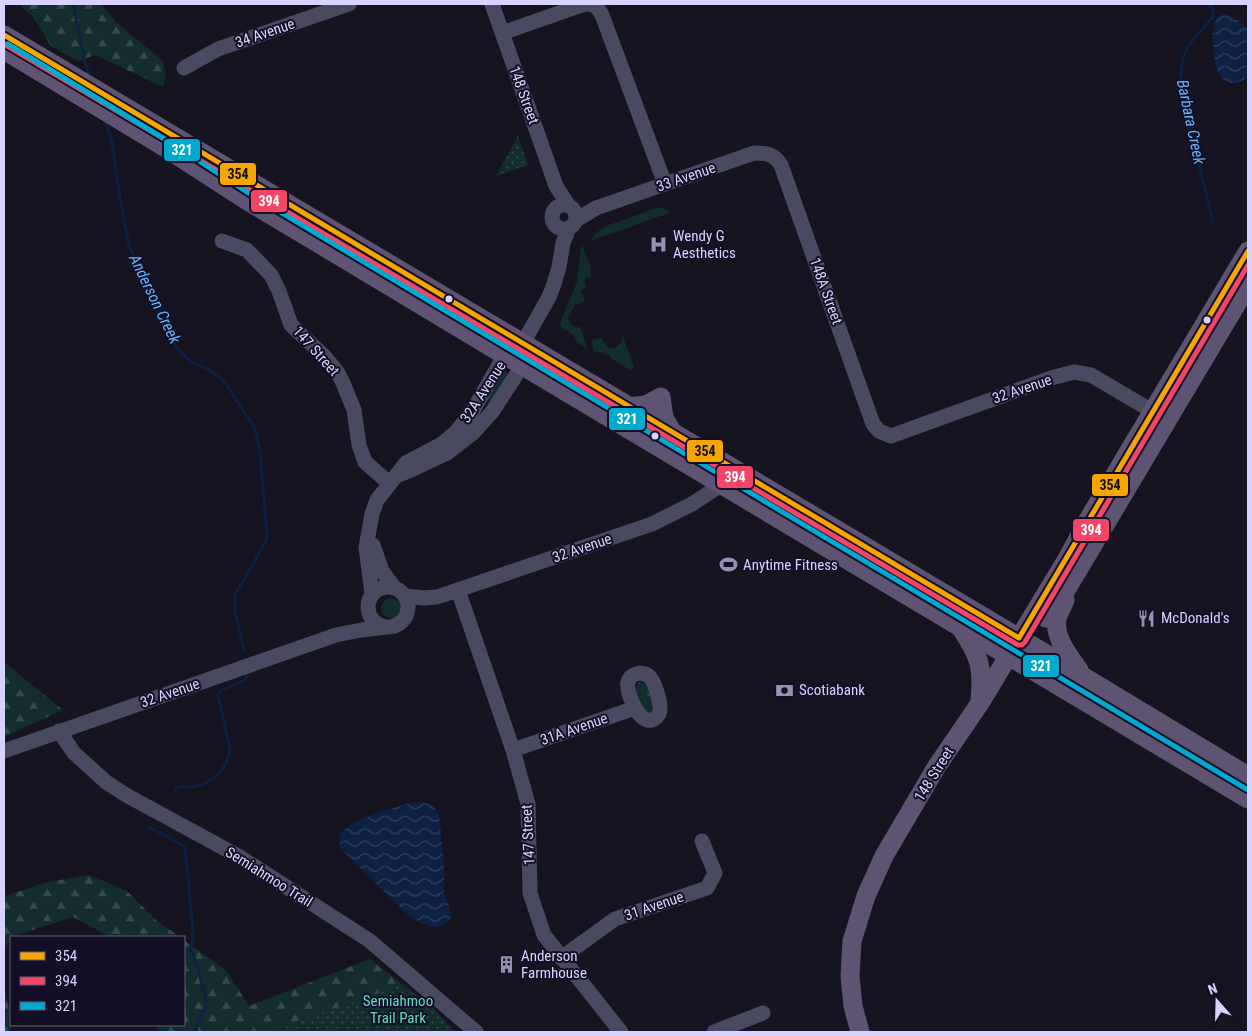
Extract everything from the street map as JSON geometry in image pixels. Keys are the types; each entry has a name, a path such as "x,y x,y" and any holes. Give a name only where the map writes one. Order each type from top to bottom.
{"main road":[{"path":"4,35 85,90 114,117 246,200 1248,799"},
{"path":"4,50 85,90 106,95 811,516 1084,676 1248,776"},
{"path":"1014,658 1243,282 1248,251"},
{"path":"1024,641 1065,592 1160,416"},
{"path":"721,485 728,481 734,482 772,504 811,516"},
{"path":"1065,592 1065,602 1057,619 1058,635 1065,652 1084,676"},
{"path":"960,626 975,650 982,668 980,703"},
{"name":"148 Street","path":"860,1032 853,1006 850,976 852,941 866,896 884,856 937,766 980,703 1014,658"},
{"name":"148 Street","path":"866,896 1014,658"}],"street":[{"name":"34 Avenue","path":"184,68 218,49 349,4"},
{"name":"148 Street","path":"492,4 556,186 566,220 559,267 554,284 549,297 523,343 522,366"},
{"path":"502,33 582,5 593,4 602,15 665,184"},
{"name":"33 Avenue","path":"566,220 754,153 767,153 776,158"},
{"name":"148A Street","path":"776,158 782,165 873,424"},
{"name":"147 Street","path":"222,241 247,250 271,275 292,325 325,357 343,382 354,410 359,446 366,462 392,479"},
{"name":"32A Avenue","path":"392,479 410,460 442,444 456,432 464,423 506,356 523,343"},
{"name":"32A Avenue","path":"392,479 440,458 466,439 488,416 522,366"},
{"name":"32 Avenue","path":"873,424 879,431 891,436 1050,378 1074,372 1091,375 1160,416"},
{"path":"369,532 382,571 408,604 406,616 398,625 381,626 372,620 368,610 370,599 366,547 374,506 392,479"},
{"name":"32 Avenue","path":"399,592 424,598 437,597 652,524 692,504 721,485"},
{"path":"370,599 381,588 399,592"},
{"name":"147 Street","path":"458,590 514,750 528,804 530,893 544,935 622,1032"},
{"name":"32 Avenue","path":"406,616 437,597"},
{"name":"32 Avenue","path":"336,635 354,624 364,614 370,599"},
{"name":"32 Avenue","path":"4,751 336,635 387,627"},
{"name":"31A Avenue","path":"514,750 635,708"},
{"name":"Semiahmoo Trail","path":"59,731 74,753 106,782 126,795 240,857 370,941 476,1032"},
{"name":"31 Avenue","path":"561,958 615,919 707,888 715,873 702,841"},
{"path":"714,1032 762,1013"}],"green space":[{"path":"19,4 101,4 116,22 163,61 166,76 163,87 95,55 78,61 51,46 32,16"},
{"path":"518,136 528,165 496,176"},
{"path":"660,207 668,210 669,213 591,241 594,234 606,226"},
{"path":"582,245 590,265 591,277 584,280 587,288 581,290 585,301 575,305 568,318 572,325 580,327 587,347 585,348 577,342 573,334 562,328 560,323 577,282"},
{"path":"622,334 634,367 632,371 612,359 610,355 594,351 591,340 602,338 609,348 617,347 622,341"},
{"path":"503,370 510,374 492,403 487,400"},
{"path":"391,598 398,601 401,608 398,615 391,618 384,615 381,608 384,601"},
{"path":"4,662 63,710 4,737"},
{"path":"639,682 643,683 652,694 653,704 650,712 643,710 636,696 636,688"},
{"path":"89,875 127,891 157,921 179,936 107,936 73,917 10,936 4,951 4,896 48,882"},
{"path":"185,941 226,970 249,1006 370,959 433,1008 417,1032 159,1032 156,1026 185,1026"},
{"path":"4,984 11,1032 4,1032"},
{"name":"Semiahmoo Trail Park","path":"402,985 433,1008 455,1032 266,1032"}],"water":[{"path":"1225,14 1238,20 1248,29 1248,77 1238,82 1230,83 1224,80 1220,75 1215,60 1213,26 1219,16"},
{"path":"414,802 430,804 435,808 439,816 444,867 444,891 452,916 450,920 441,926 435,927 423,924 408,915 340,848 340,836 347,827 375,814"}],"waterway":[{"name":"Anderson Creek","path":"73,4 90,78"},
{"name":"Barbara Creek","path":"1207,4 1213,8 1213,17 1197,35 1183,57 1181,91 1213,222"},
{"name":"Anderson Creek","path":"104,119 112,141 129,246 176,347 190,361 210,370 224,381 255,428 260,452 267,534 266,541 235,595 235,611 244,650"},
{"name":"Anderson Creek","path":"175,790 179,787 200,785 213,779 226,763 230,749 218,696 220,691 245,680 247,676"},
{"name":"Anderson Creek","path":"150,826 150,828 183,845 185,849 192,920 193,940 191,950 207,1003 197,1023 196,1032"}],"transit line":[{"name":"354","path":"4,35 1019,638 1248,251"},
{"name":"394","path":"4,44 1018,645 1022,645 1025,642 1248,265"},
{"name":"321","path":"8,44 168,141 250,194 1248,790"}],"place":[{"name":"Wendy G Aesthetics","path":"659,245"},
{"name":"Anytime Fitness","path":"729,565"},
{"name":"McDonald's","path":"1147,618"},
{"name":"Scotiabank","path":"785,690"},
{"name":"Anderson Farmhouse","path":"507,965"}]}
